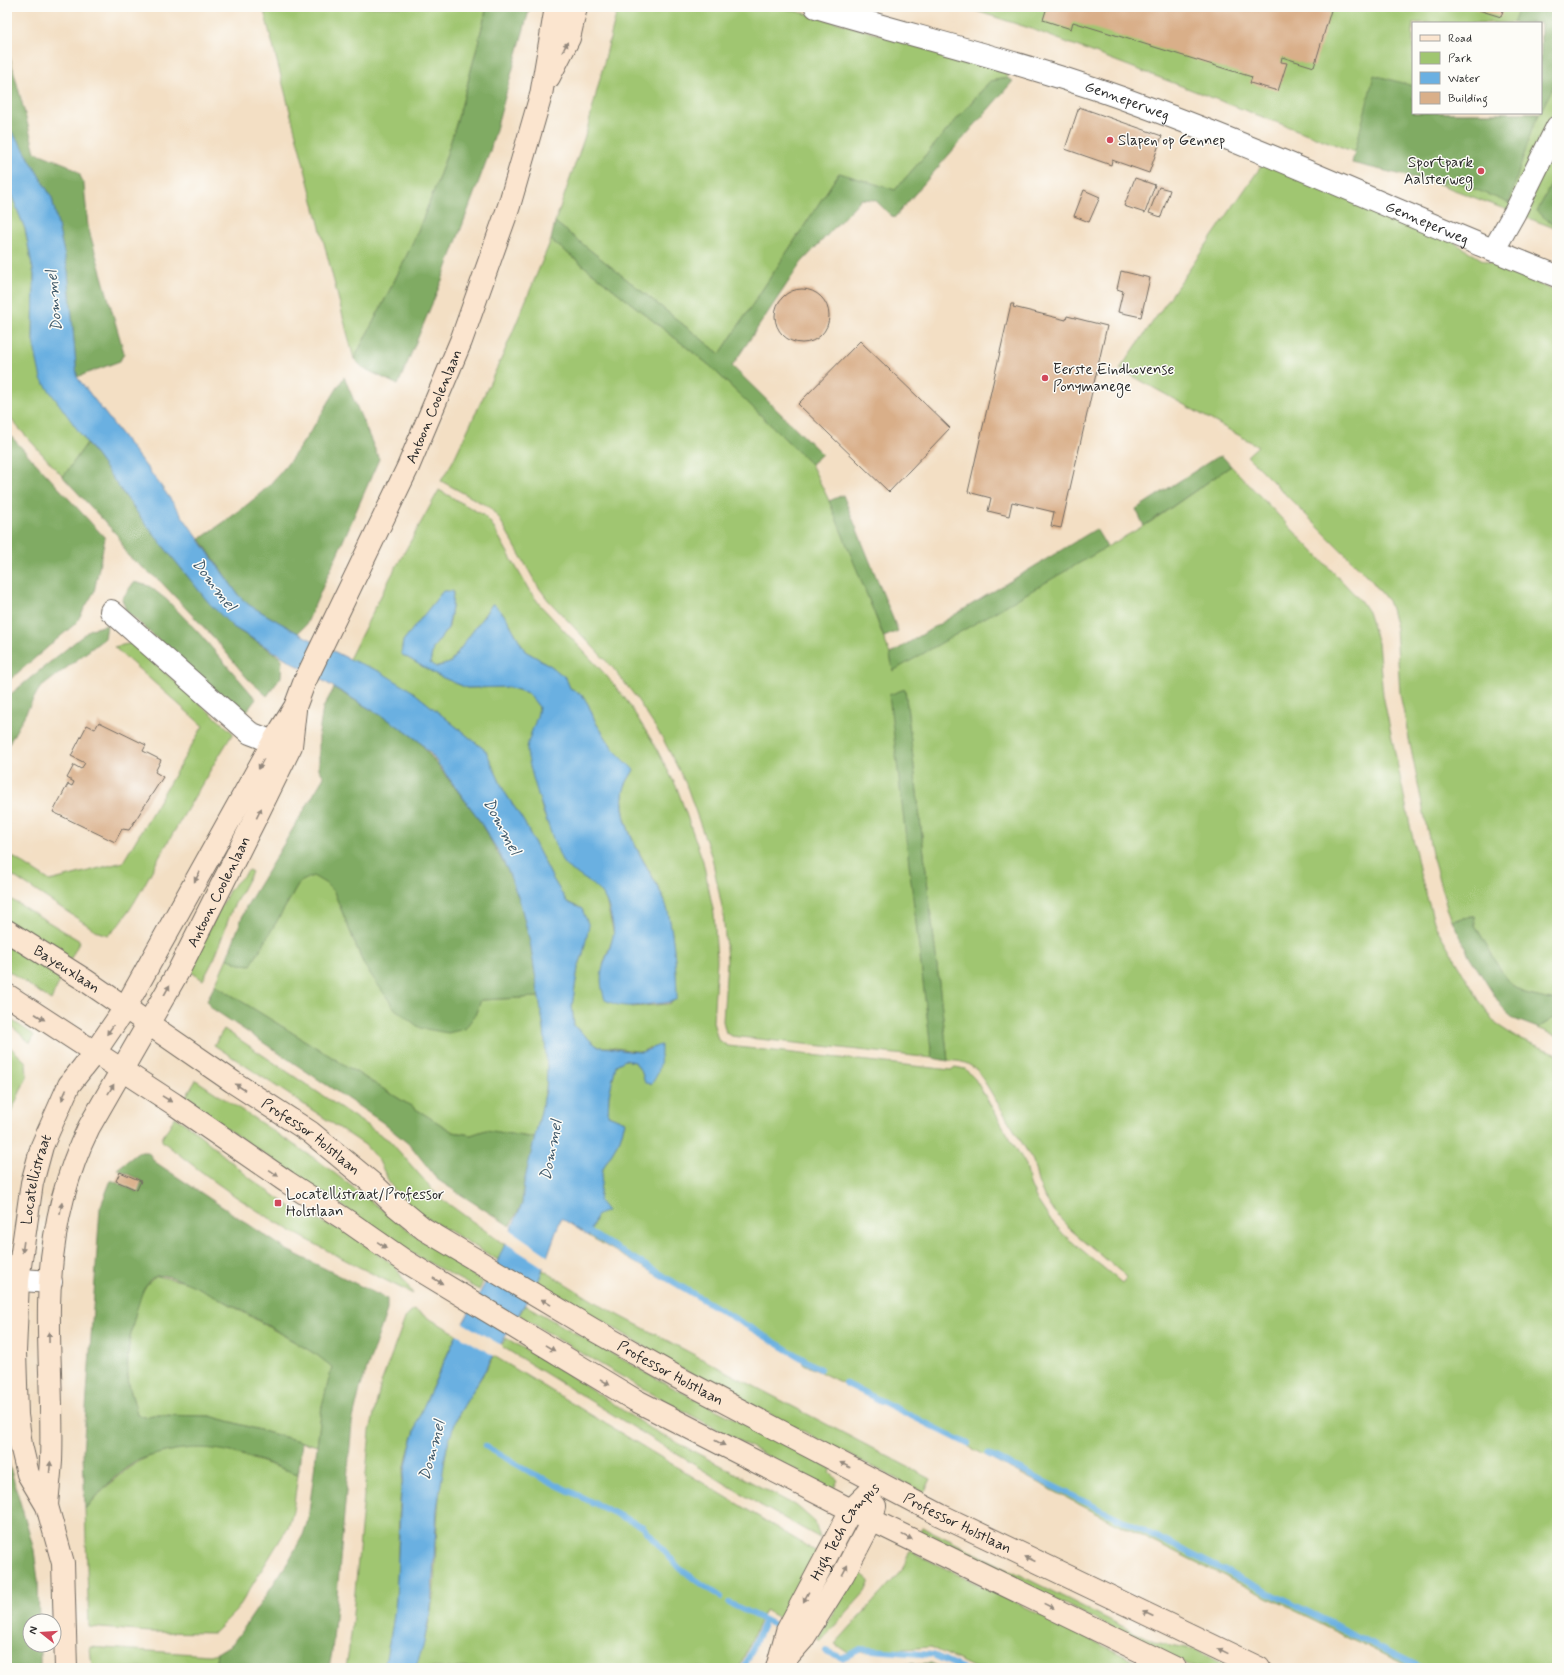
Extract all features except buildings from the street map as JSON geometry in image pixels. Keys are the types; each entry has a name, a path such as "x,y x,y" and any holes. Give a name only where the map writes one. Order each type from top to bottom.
{"main road":[{"name":"Antoon Coolenlaan","path":"95,1052 125,1008 272,742 295,707 304,683 408,467 461,341 509,206 541,95 556,7"},
{"name":"Antoon Coolenlaan","path":"541,95 569,38 576,7"},
{"name":"Antoon Coolenlaan","path":"122,1070 199,933 291,746 295,707"},
{"name":"Bayeuxlaan","path":"7,931 85,980 125,1008"},
{"path":"7,996 95,1052 405,1261 635,1400 851,1510 1175,1668"},
{"name":"Professor Holstlaan","path":"125,1008 310,1132 373,1184 396,1208 424,1229 592,1329 675,1376 879,1483 993,1541 1258,1668"},
{"name":"Locatellistraat","path":"66,1668 63,1562 47,1506 28,1474 21,1445 17,1415 13,1280 32,1183 42,1146 69,1085 95,1052"},
{"name":"Locatellistraat","path":"47,1506 51,1460 49,1305 54,1242 64,1192 77,1152 94,1118 122,1070"},
{"name":"High Tech Campus","path":"777,1668 787,1631 851,1510 879,1483"},
{"name":"High Tech Campus","path":"777,1668 803,1639 842,1575 872,1520 879,1483"}],"street":[{"name":"Genneperweg","path":"827,9 1075,82 1147,107 1330,181 1493,251 1557,276"},
{"path":"1493,251 1515,212 1557,127"},
{"path":"111,610 250,733 272,742"},
{"path":"13,1280 51,1282"}],"green space":[{"path":"263,7 487,7 453,136 436,186 410,249 354,359"},
{"path":"487,7 530,7 490,151 442,280 398,385 363,368 354,359 410,249 436,186 453,136"},
{"path":"618,7 777,7 808,14 1008,72 1007,78 990,81 895,190 839,173 720,354 555,222 587,130"},
{"name":"Sportpark Aalsterweg","path":"964,7 1557,7 1557,229 1029,28"},
{"path":"1519,7 1557,7 1557,80 1542,109 1542,22 1513,22"},
{"path":"7,46 35,152 68,165 79,173 84,185 88,227 124,353 120,361 77,377 68,271 52,198 23,148 7,125"},
{"path":"1374,75 1412,86 1412,114 1540,114 1532,129 1509,203 1457,182 1436,183 1352,163"},
{"path":"1007,78 1013,81 894,218 875,200 861,199 801,263 732,366 822,454 811,464 709,365 551,240 555,222 720,354 839,173 895,190 990,81"},
{"path":"1264,162 1444,236 1481,259 1557,292 1557,1001 1528,995 1512,985 1502,973 1475,925 1474,916 1452,920 1447,908 1433,859 1400,694 1396,628 1388,601 1371,580 1247,456 1258,446 1120,369"},
{"path":"1557,172 1557,227 1537,212"},
{"path":"7,184 25,229 34,275 33,341 75,424 87,443 63,477 7,415"},
{"path":"551,240 709,365 811,464 838,519 890,654 893,670 1152,521 1231,466 1360,600 1368,612 1378,643 1383,695 1420,873 1435,925 1479,1000 1496,1024 1516,1037 1557,1054 1557,1668 1412,1668 1096,1513 954,1439 804,1364 797,1356 589,1236 596,1216 603,1168 620,1139 625,1122 608,1115 609,1095 616,1065 625,1060 635,1062 642,1073 645,1083 650,1047 642,1052 609,1047 598,1047 574,1026 572,1006 578,968 583,954 582,909 567,902 553,879 524,822 504,791 486,751 412,691 349,659 390,578 439,490 483,515 491,523 529,590 541,606 605,674 627,701 654,744 677,788 703,861 714,914 717,961 713,1022 718,1040 728,1046 951,1070 955,1067 965,1069 975,1079 1026,1165 1030,1184 1037,1200 1049,1218 1065,1236 1122,1283 1127,1277 1071,1230 1055,1213 1044,1196 1038,1182 1033,1161 978,1071 964,1063 948,1061 905,689 890,695 932,1058 731,1036 726,1033 723,1021 727,961 723,912 712,858 686,784 663,739 635,696 613,668 548,600 537,585 499,518 489,507 441,481 453,461 503,355","holes":["443,591 453,592 449,627 433,648 430,663 436,667 450,663 493,603 506,617 525,651 551,666 565,678 570,688 581,694 588,704 596,723 614,750 634,770 625,786 623,800 624,815 636,846 659,889 668,911 674,950 676,989 676,999 669,1004 632,1007 603,965 614,935 606,900 598,887 564,864 543,812 533,775 530,738 537,719 539,707 528,693 508,687 467,688 439,676 401,654 403,641"]},
{"path":"344,377 379,459 306,625 298,633 249,605 239,596 200,539 255,498 281,472 310,432"},
{"path":"7,432 105,538 94,592 76,623 7,682"},
{"path":"87,443 144,522 209,603 233,627 282,659 281,677 267,696 247,678 215,639 160,581 128,556 118,536 63,477"},
{"path":"1222,456 1231,466 1144,526 1136,509 1215,458"},
{"path":"843,495 898,631 884,637 829,501"},
{"path":"1096,529 1107,547 893,671 890,654"},
{"path":"134,582 149,586 167,600 198,632 256,699 243,716 126,611 122,599"},
{"path":"107,625 105,638 39,689 7,747 7,697 91,629"},
{"path":"132,643 233,733 179,823 137,898 123,920 108,935 98,932 7,872 7,853 50,881 123,862 203,726 114,647"},
{"path":"334,688 392,722 419,741 476,815 508,871 520,902 530,942 539,997 481,1000 475,1015 465,1029 448,1033 420,1028 395,1009 364,965 334,892 325,883 313,876 300,882 251,965 240,964 227,958 246,907 324,777 319,769 319,733 323,708"},
{"path":"905,689 948,1061 932,1058 889,695"},
{"path":"249,870 252,872 232,909 215,957 203,980 188,970 230,889"},
{"path":"313,875 325,883 334,892 364,965 475,1015 481,1000 539,997 546,1043 547,1078 535,1138 486,1130 471,1135 453,1132 215,985 227,958 240,964 251,964 300,882"},
{"path":"7,897 80,941 70,960 7,924"},
{"path":"1474,916 1475,925 1502,972 1512,985 1528,995 1557,1001 1557,1016 1538,1028 1514,1019 1503,1009 1470,957 1452,920"},
{"path":"7,945 61,978 51,1000 7,970"},
{"path":"215,985 453,1132 471,1135 486,1130 535,1138 524,1183 522,1204 510,1226 438,1180 411,1146 382,1122 210,1007 207,1000"},
{"path":"1557,1016 1557,1036 1538,1028"},
{"path":"7,1017 34,1035 31,1042 29,1042 7,1022"},
{"path":"224,1029 390,1141 439,1197 505,1245 498,1260 412,1209 390,1184 379,1161 365,1145 214,1045"},
{"path":"7,1044 26,1062 27,1076 7,1122"},
{"path":"196,1080 320,1162 420,1239 483,1282 479,1290 415,1255 184,1100"},
{"path":"175,1117 193,1129 251,1179 301,1214 344,1231 394,1265 413,1294 300,1236 256,1210 207,1176 162,1141 162,1138"},
{"path":"139,1152 148,1152 155,1162 287,1250 387,1299 387,1310 360,1389 352,1423 332,1652 329,1668 215,1668 217,1653 232,1644 246,1625 288,1562 303,1535 308,1520 322,1406 332,1367 317,1355 236,1307 188,1283 169,1277 157,1276 152,1278 145,1286 141,1297 128,1348 128,1376 137,1414 145,1417 153,1415 210,1416 302,1442 298,1474 233,1452 218,1449 201,1448 165,1452 141,1459 127,1467 102,1490 85,1509 83,1452 100,1208 111,1180 138,1192 142,1181 117,1169"},
{"path":"543,1270 605,1308 931,1479 924,1493 680,1368 538,1282"},
{"path":"157,1276 190,1283 205,1290 317,1355 333,1367 322,1406 317,1446 210,1416 153,1415 145,1417 137,1414 129,1384 128,1374 130,1335 136,1309 144,1289 151,1280"},
{"path":"525,1305 670,1386 832,1469 830,1473 838,1480 833,1490 674,1406 557,1339 519,1315"},
{"path":"414,1310 457,1334 415,1429 404,1469 398,1531 395,1608 384,1668 346,1668 351,1635 370,1431 381,1383 406,1316"},
{"path":"506,1338 582,1383 646,1426 798,1507 815,1522 820,1538 760,1505 501,1346"},
{"path":"494,1356 820,1554 786,1622 765,1610 739,1668 415,1668 425,1638 432,1607 439,1499 443,1464 450,1435 467,1400"},
{"path":"200,1447 223,1449 298,1474 293,1511 288,1527 237,1610 214,1633 150,1632 89,1627 85,1509 111,1482 135,1464 148,1457 163,1452"},
{"path":"7,1457 34,1550 38,1580 39,1613 22,1613 22,1653 40,1653 40,1668 7,1668"},
{"path":"923,1527 1154,1642 1193,1649 1232,1668 1195,1668 919,1533"},
{"path":"910,1551 1149,1668 975,1668 931,1647 848,1653 835,1644 902,1570"},
{"path":"858,1571 870,1581 865,1592 821,1641 817,1639"},
{"path":"90,1647 209,1655 217,1653 215,1668 92,1668"},
{"path":"931,1663 942,1668 816,1668"}],"water":[{"name":"Dommel","path":"7,125 23,148 52,198 68,271 77,377 161,486 239,596 249,605 298,633 349,659 379,671 412,691 486,751 504,791 524,822 553,879 567,902 582,909 589,926 583,954 578,968 572,1006 574,1026 598,1047 640,1052 661,1045 659,1071 651,1084 645,1083 642,1073 635,1062 625,1060 616,1065 609,1095 608,1115 625,1122 620,1139 603,1168 599,1201 607,1211 596,1216 589,1236 561,1218 538,1282 457,1417 447,1446 437,1509 431,1608 423,1647 415,1668 384,1668 396,1600 401,1490 410,1447 420,1414 457,1334 498,1260 522,1204 524,1183 546,1090 547,1068 544,1029 530,942 520,902 508,871 498,851 476,815 431,754 419,741 392,722 233,627 209,603 144,522 41,379 33,341 34,275 25,229 7,184"},
{"path":"443,591 453,591 452,608 448,628 433,648 430,663 436,667 450,663 493,603 506,617 525,651 551,666 566,678 570,688 581,694 588,704 596,723 614,750 634,770 625,786 623,800 624,815 635,846 659,889 668,911 674,950 677,999 665,1003 634,1006 617,1005 605,1000 601,981 603,967 611,945 613,934 610,912 604,897 596,887 568,868 560,856 542,806 528,756 528,743 537,718 539,707 528,693 508,687 467,688 439,676 401,654 403,641"}],"pier":[{"path":"509,1229 550,1257 546,1269 504,1242"},
{"path":"461,1322 503,1346 496,1357 455,1333"}],"waterway":[{"path":"584,1229 820,1369"},
{"path":"845,1383 968,1444"},
{"path":"485,1446 530,1472 643,1527 680,1569 721,1597"},
{"path":"988,1454 1422,1668"},
{"path":"729,1603 781,1628"},
{"path":"744,1668 765,1620"},
{"path":"826,1651 842,1658 861,1649 933,1655 962,1668"}],"place":[{"name":"Slapen op Gennep","path":"1110,140"},
{"name":"Sportpark Aalsterweg","path":"1481,171"},
{"name":"Eerste Eindhovense Ponymanege","path":"1045,378"},
{"name":"Locatellistraat/Professor Holstlaan","path":"278,1203"}]}
